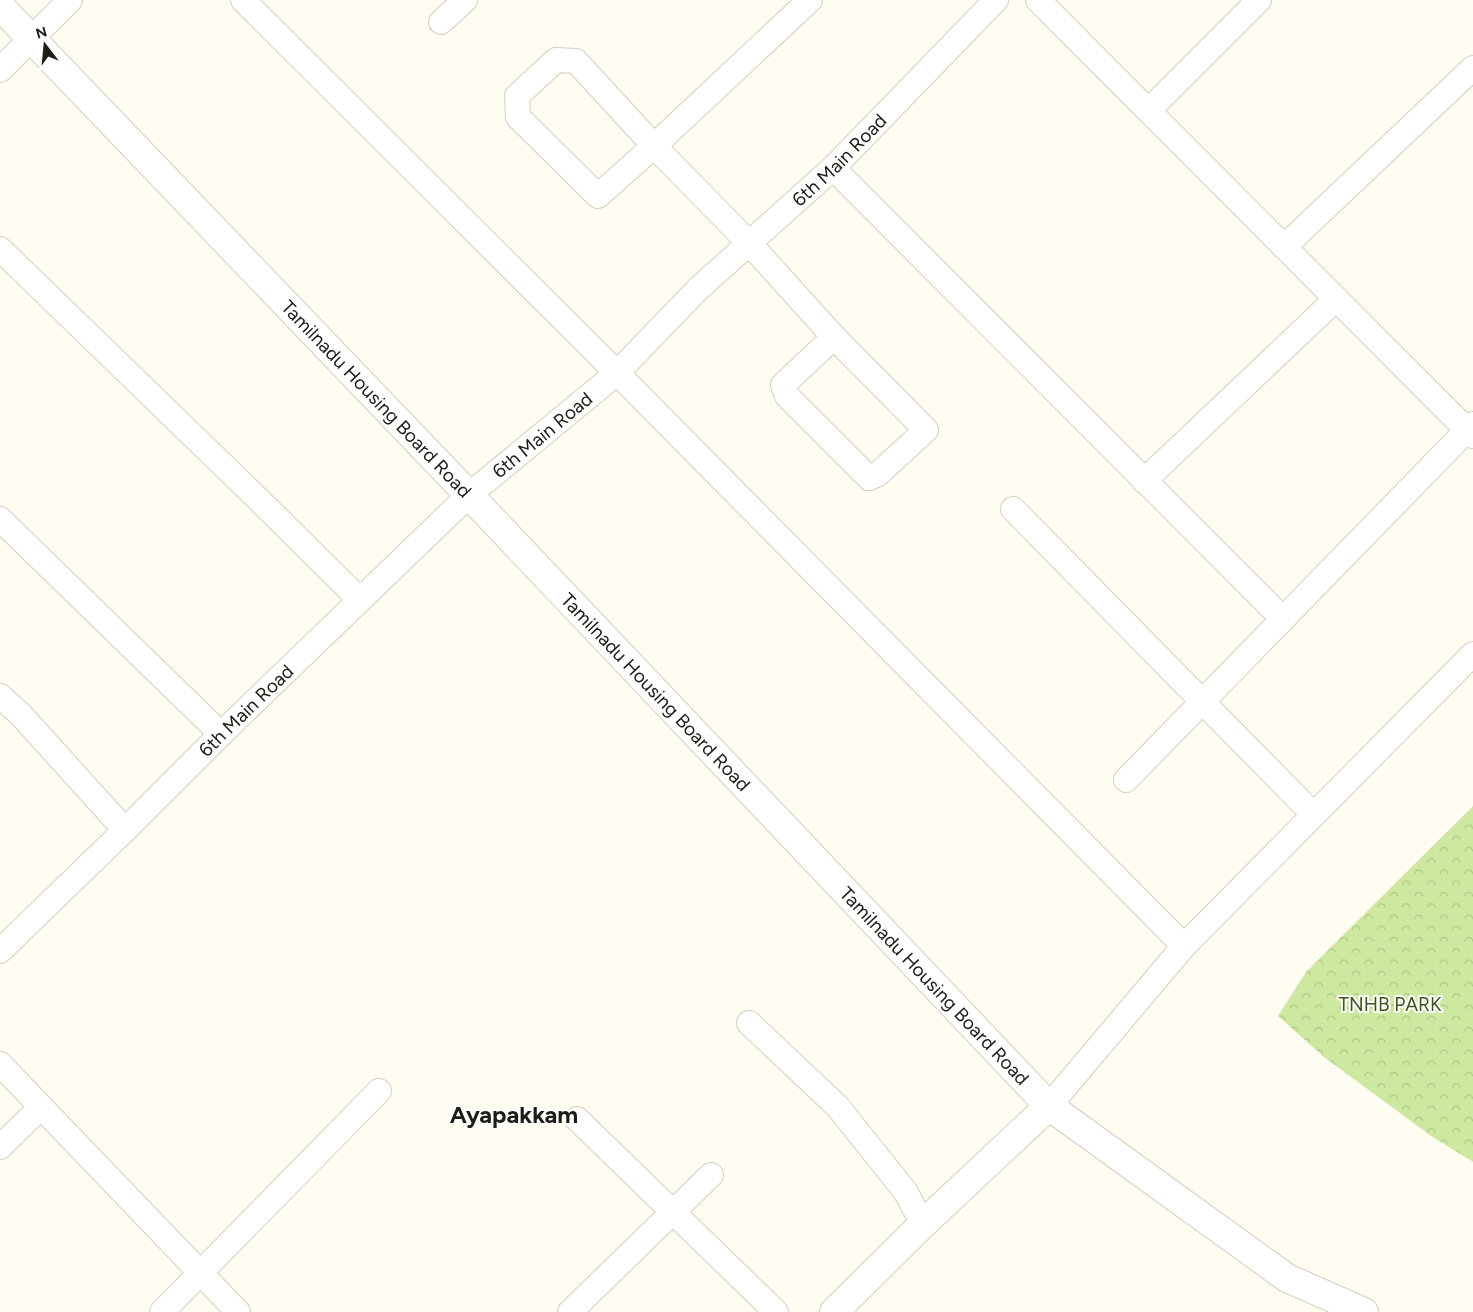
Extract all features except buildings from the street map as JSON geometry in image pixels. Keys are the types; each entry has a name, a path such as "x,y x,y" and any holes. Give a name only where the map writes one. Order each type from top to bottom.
{"street":[{"path":"0,70 70,0"},
{"path":"244,0 617,373 1184,946"},
{"path":"441,22 465,0"},
{"path":"810,0 654,146 598,196 518,117 517,96 556,60 576,60 654,146 750,244 834,337 926,430 878,474 869,478 787,396 783,385 834,337"},
{"name":"6th Main Road","path":"0,951 221,734 469,495 617,373 698,290 833,168 996,0"},
{"path":"1038,0 1336,299 1471,430 1282,618 1126,780"},
{"path":"1149,110 1259,0"},
{"name":"Tamilnadu Housing Board Road","path":"0,6 469,495 1049,1106 1287,1278 1364,1312"},
{"path":"1284,247 1473,68"},
{"path":"833,168 1282,618"},
{"path":"0,249 360,600"},
{"path":"1144,481 1336,299"},
{"path":"1013,509 1313,814"},
{"path":"0,519 221,734"},
{"path":"834,1312 923,1224 1049,1106 1184,946 1473,654"},
{"path":"0,696 20,715 125,830"},
{"path":"749,1023 838,1107 905,1191 923,1224"},
{"path":"0,1064 238,1312"},
{"path":"162,1312 379,1091"},
{"path":"0,1147 41,1107"},
{"path":"577,1119 776,1312"},
{"path":"570,1312 711,1175"}],"green space":[{"name":"TNHB PARK","path":"1473,806 1473,1162 1431,1136 1324,1057 1278,1016 1306,972"}],"district":[{"name":"Ayapakkam","path":"514,1114"}]}
